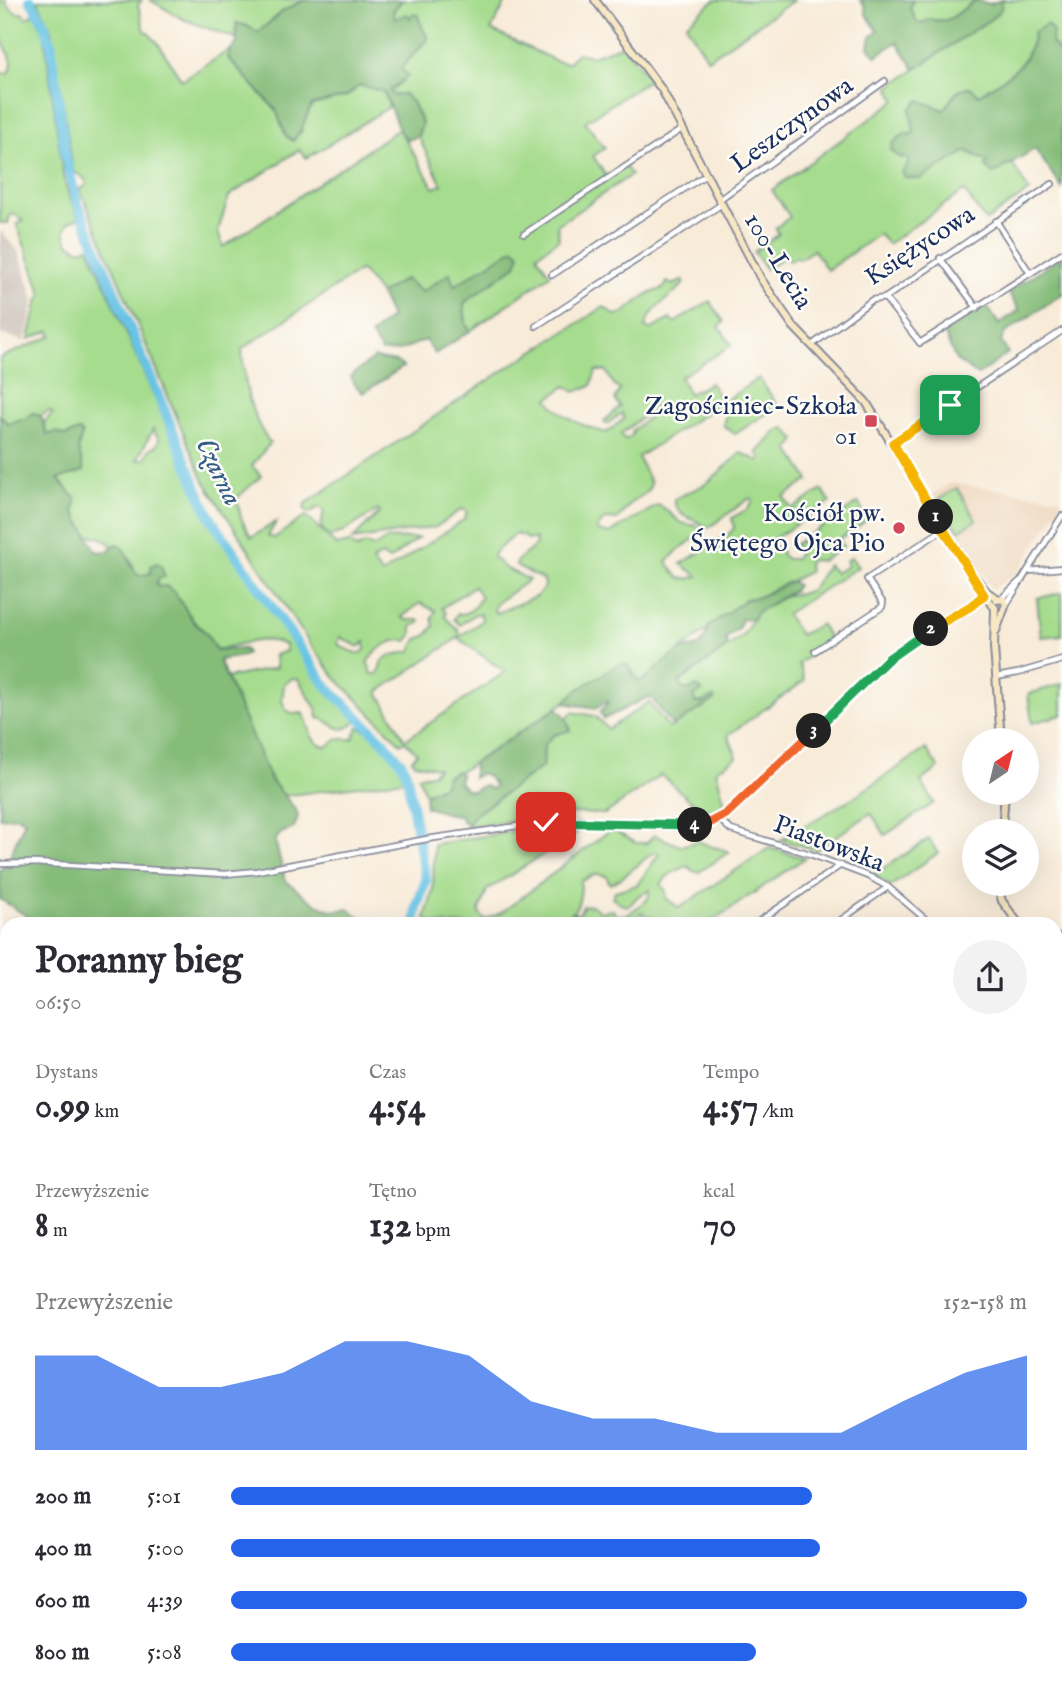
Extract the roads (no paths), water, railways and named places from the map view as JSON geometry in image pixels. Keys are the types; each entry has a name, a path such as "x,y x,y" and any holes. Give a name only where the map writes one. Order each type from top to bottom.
{"street":[{"name":"100-Lecia","path":"595,0 662,90 761,279 785,315 859,392 985,593 997,602"},
{"name":"Leszczynowa","path":"536,326 722,201 885,81"},
{"path":"524,234 683,128"},
{"path":"552,275 708,174"},
{"name":"Księżycowa","path":"812,345 872,300 885,298 1052,184"},
{"path":"996,221 1030,272"},
{"path":"885,298 920,343 1062,253"},
{"path":"940,258 977,308"},
{"path":"893,443 1062,331"},
{"path":"1000,728 994,636 997,602 1028,572 1062,516"},
{"path":"815,651 882,607 883,603 867,579 944,529"},
{"path":"1028,572 1062,568"},
{"path":"994,636 1005,607 1023,578"},
{"path":"0,864 34,863 225,874 257,871 425,839 546,822 683,827 705,824 719,819 755,788 888,659 914,639 971,606 985,593"},
{"path":"997,602 1005,607"},
{"path":"996,677 1062,660"},
{"name":"Piastowska","path":"719,819 732,830 841,865 888,887 923,917"},
{"path":"765,917 841,865"},
{"name":"Piastowska","path":"845,917 888,887"},
{"path":"1001,896 1014,917"}],"waterway":[{"name":"Czarna","path":"30,0 44,22 51,43 66,159 77,202 202,500 212,520 327,687 383,741 406,772 426,880 416,917"}],"place":[{"name":"Zagościniec-Szkoła 01","path":"871,421"},
{"name":"Kościół pw. Świętego Ojca Pio","path":"899,528"}]}
